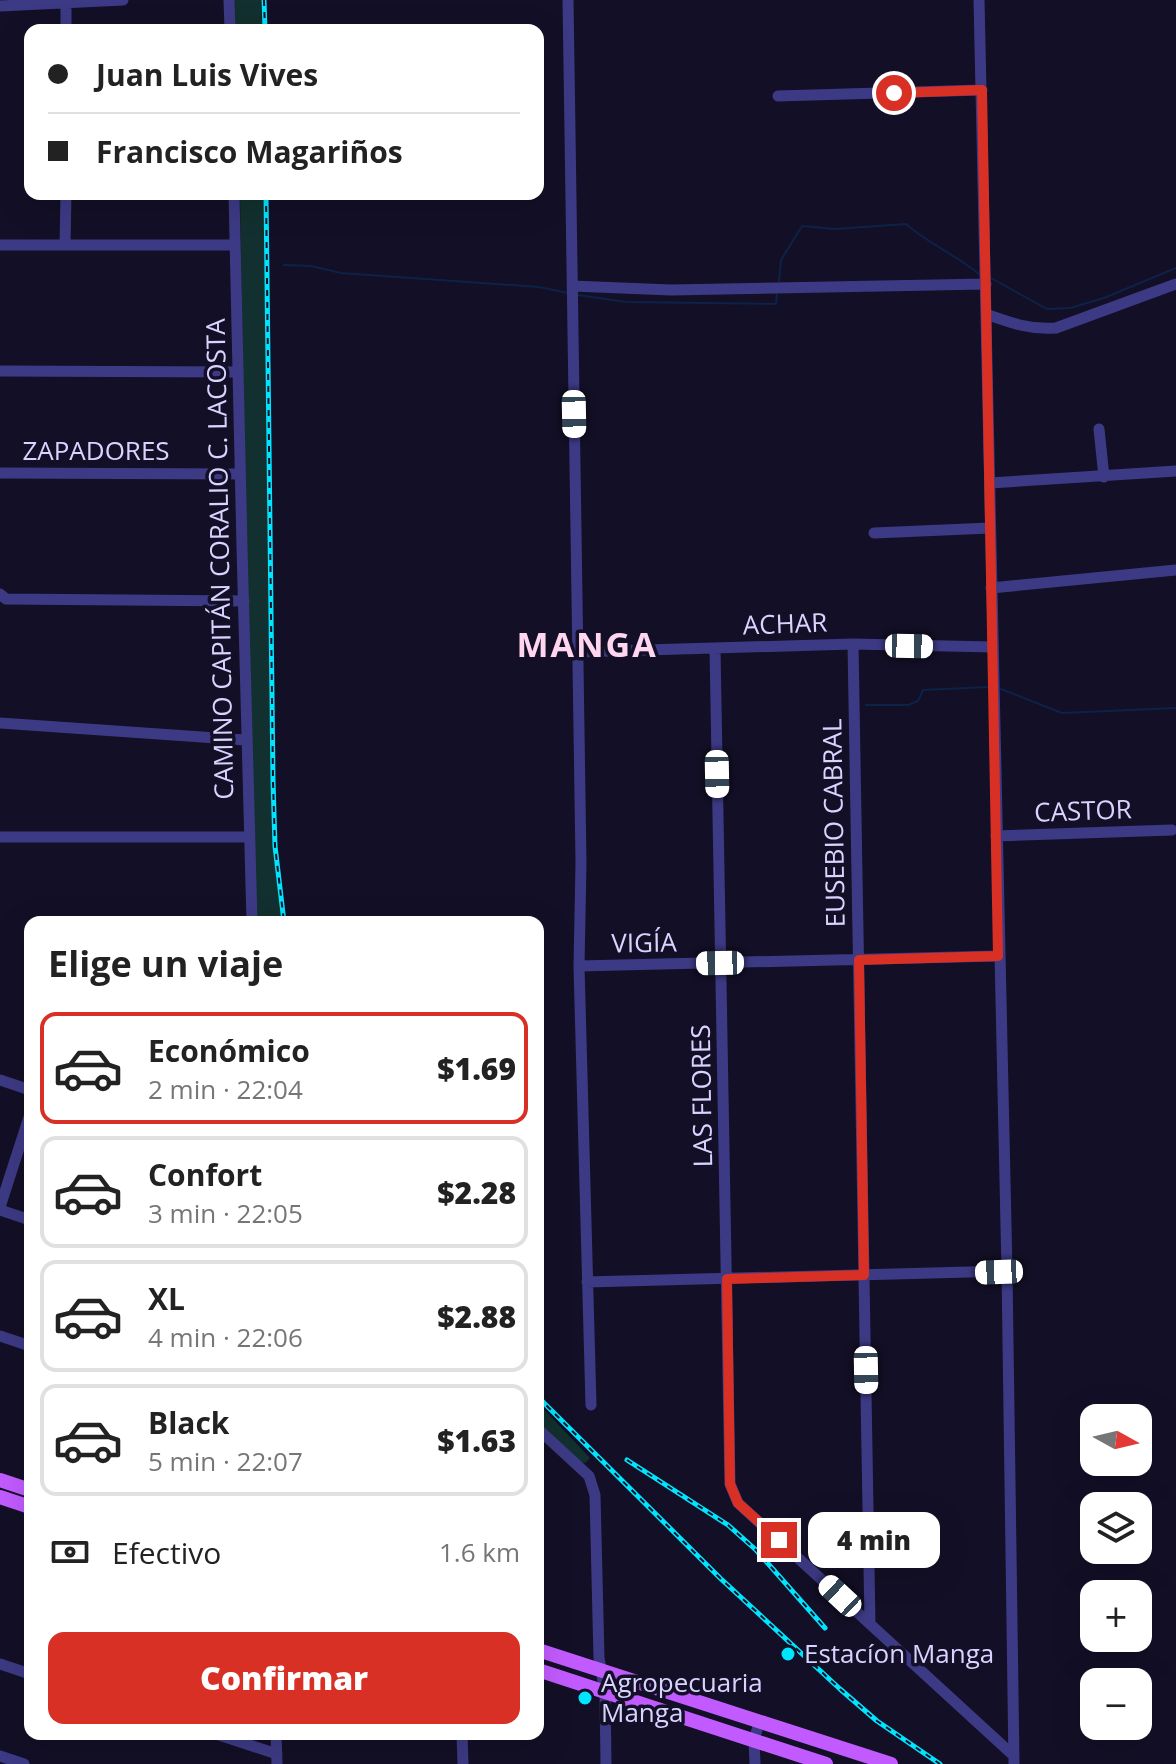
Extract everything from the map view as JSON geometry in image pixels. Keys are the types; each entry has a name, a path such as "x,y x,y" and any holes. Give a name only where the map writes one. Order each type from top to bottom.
{"main road":[{"path":"0,1480 24,1488"},
{"path":"0,1497 24,1505"},
{"path":"544,1652 678,1698 891,1764"},
{"path":"544,1671 560,1670 589,1680 597,1677 600,1670"},
{"path":"544,1672 826,1764"},
{"path":"605,1693 612,1684 662,1699 678,1698"}],"street":[{"path":"0,6 123,0"},
{"path":"229,0 230,24"},
{"path":"568,0 581,863 579,966 591,1405"},
{"path":"979,0 1007,1271 1014,1760"},
{"path":"66,2 66,24"},
{"path":"778,96 982,90"},
{"path":"65,245 66,200"},
{"name":"CAMINO CAPITÁN CORALIO C. LACOSTA","path":"234,200 245,740 252,916"},
{"path":"0,245 235,245"},
{"path":"572,286 671,290 986,284"},
{"path":"986,314 1036,330 1056,328 1176,284"},
{"path":"0,371 238,372"},
{"path":"1099,429 1104,477"},
{"path":"990,483 1176,471"},
{"name":"ZAPADORES","path":"0,473 240,474"},
{"path":"874,533 990,528"},
{"path":"991,588 1176,570"},
{"path":"0,594 6,599 244,601"},
{"name":"ACHAR","path":"578,652 853,644 993,647"},
{"name":"EUSEBIO CABRAL","path":"853,644 870,1624"},
{"name":"LAS FLORES","path":"715,648 730,1484 738,1503 870,1624"},
{"path":"0,723 245,740"},
{"name":"CASTOR","path":"996,836 1172,830"},
{"path":"0,837 249,837"},
{"name":"VIGÍA","path":"579,966 998,956"},
{"path":"0,1080 24,1088"},
{"path":"24,1133 0,1208 24,1218"},
{"path":"587,1282 1007,1271"},
{"path":"0,1336 24,1344"},
{"path":"544,1434 582,1469 592,1484 600,1670 605,1693 606,1764"},
{"path":"870,1624 1014,1760"},
{"path":"0,1664 24,1672"},
{"path":"755,1764 754,1740 759,1723"},
{"path":"231,1740 277,1759"},
{"path":"462,1740 463,1764"},
{"path":"0,1756 24,1764"}],"green space":[{"path":"234,0 261,0 262,24 235,24"},
{"path":"240,200 264,200 273,835 281,916 257,916 247,627"},
{"path":"544,1409 590,1458 585,1463 578,1461 544,1428"}],"waterway":[{"path":"779,281 781,260 802,226 835,229 906,224 979,274"},
{"path":"284,265 311,266 341,273 539,287 568,293"},
{"path":"991,278 1047,309 1070,308 1104,298 1176,268"},
{"path":"578,295 626,302 776,304 777,294"},
{"path":"866,705 908,705 918,701 923,690 987,687"},
{"path":"1001,689 1062,713 1176,708"}],"railway":[{"path":"264,0 265,24"},
{"path":"266,200 273,781 275,846 283,916"},
{"path":"544,1403 720,1578 840,1689 877,1721 940,1764"},
{"path":"627,1460 728,1525 756,1550 825,1628"}],"place":[{"name":"Estacíon Manga","path":"788,1654"},
{"name":"Agropecuaria Manga","path":"585,1698"}],"district":[{"name":"MANGA","path":"587,645"}],"route":[{"path":"779,1540 738,1503 730,1484 727,1279 864,1275 859,960 998,956 982,90 894,93"}]}
